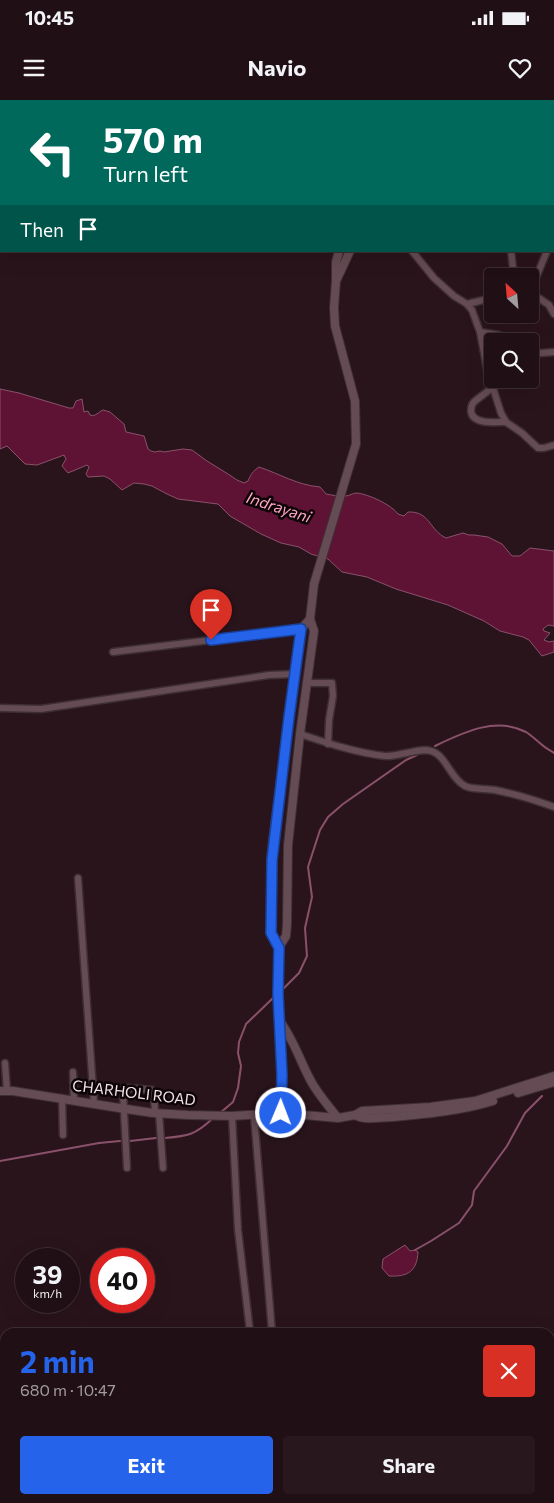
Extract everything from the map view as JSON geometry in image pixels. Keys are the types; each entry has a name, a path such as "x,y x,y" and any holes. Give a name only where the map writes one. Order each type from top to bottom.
{"street":[{"path":"281,1113 282,1075 278,994 279,948 286,936 288,845 306,683 314,631 310,619 314,584 356,444 355,401 335,326 334,299 336,262 339,252"},
{"path":"336,281 350,252"},
{"path":"413,252 434,278 472,310 484,351"},
{"path":"511,252 513,268"},
{"path":"539,270 547,252"},
{"path":"539,298 549,305 554,314"},
{"path":"467,304 484,300"},
{"path":"480,332 486,333"},
{"path":"539,353 554,352"},
{"path":"506,422 487,422 473,417 471,413 474,402 492,388 506,422 522,433 538,448 554,445"},
{"path":"279,948 271,933 272,860 301,629 310,619"},
{"path":"113,652 301,629"},
{"path":"0,708 41,709 269,674 295,674"},
{"path":"306,683 332,683 333,696 328,744"},
{"path":"300,734 328,744 387,756 398,756 427,750 433,751 438,754 462,784 468,787 505,792 554,807"},
{"path":"78,878 94,1103"},
{"path":"279,1020 291,1038 312,1082 338,1118"},
{"path":"4,1063 4,1091"},
{"path":"73,1072 74,1100"},
{"name":"CHARHOLI ROAD","path":"514,1092 554,1076"},
{"name":"CHARHOLI ROAD","path":"4,1091 157,1113 211,1116 281,1113 338,1118 362,1112 460,1104 554,1082"},
{"path":"128,1168 122,1093 124,1089 128,1088 152,1090 154,1094 163,1168"},
{"path":"62,1098 63,1135"},
{"path":"254,1115 272,1328"},
{"path":"232,1116 238,1230 250,1328"}],"water":[{"name":"Indrayani","path":"0,389 69,408 73,408 76,401 82,399 84,412 88,411 90,415 95,415 103,410 110,412 124,424 126,432 144,436 148,449 151,451 192,450 244,483 248,481 252,473 259,467 296,482 320,487 326,494 348,496 355,493 362,494 385,504 398,514 404,516 408,512 421,515 440,535 446,538 463,533 488,537 502,544 512,556 520,556 530,548 554,551 554,626 548,625 543,629 550,633 544,640 554,641 554,652 542,656 529,640 500,631 484,621 448,605 396,589 367,577 342,572 328,559 261,534 230,516 218,504 178,499 144,484 134,483 122,490 104,476 88,477 86,474 89,467 87,465 68,473 62,466 66,459 64,455 37,465 25,464 7,446 0,449"},
{"path":"405,1245 410,1251 415,1250 418,1252 416,1264 406,1274 389,1276 382,1268 383,1259"}],"waterway":[{"path":"435,746 479,728 503,726 515,727 526,732 554,753"},
{"path":"283,989 299,973 307,956 305,928 312,897 308,867 320,830 328,817 343,804 406,760 417,755"},
{"path":"220,1113 233,1102 238,1088 241,1066 238,1053 239,1042 246,1024 273,998"},
{"path":"415,1250 459,1223 472,1205 474,1191 507,1146 525,1113 542,1096"},
{"path":"165,1138 191,1134 212,1119"},
{"path":"130,1141 156,1138"},
{"path":"0,1161 120,1141"}],"route":[{"path":"211,640 301,629 272,860 270,918 271,933 279,948 278,994 282,1075 281,1113"}]}
